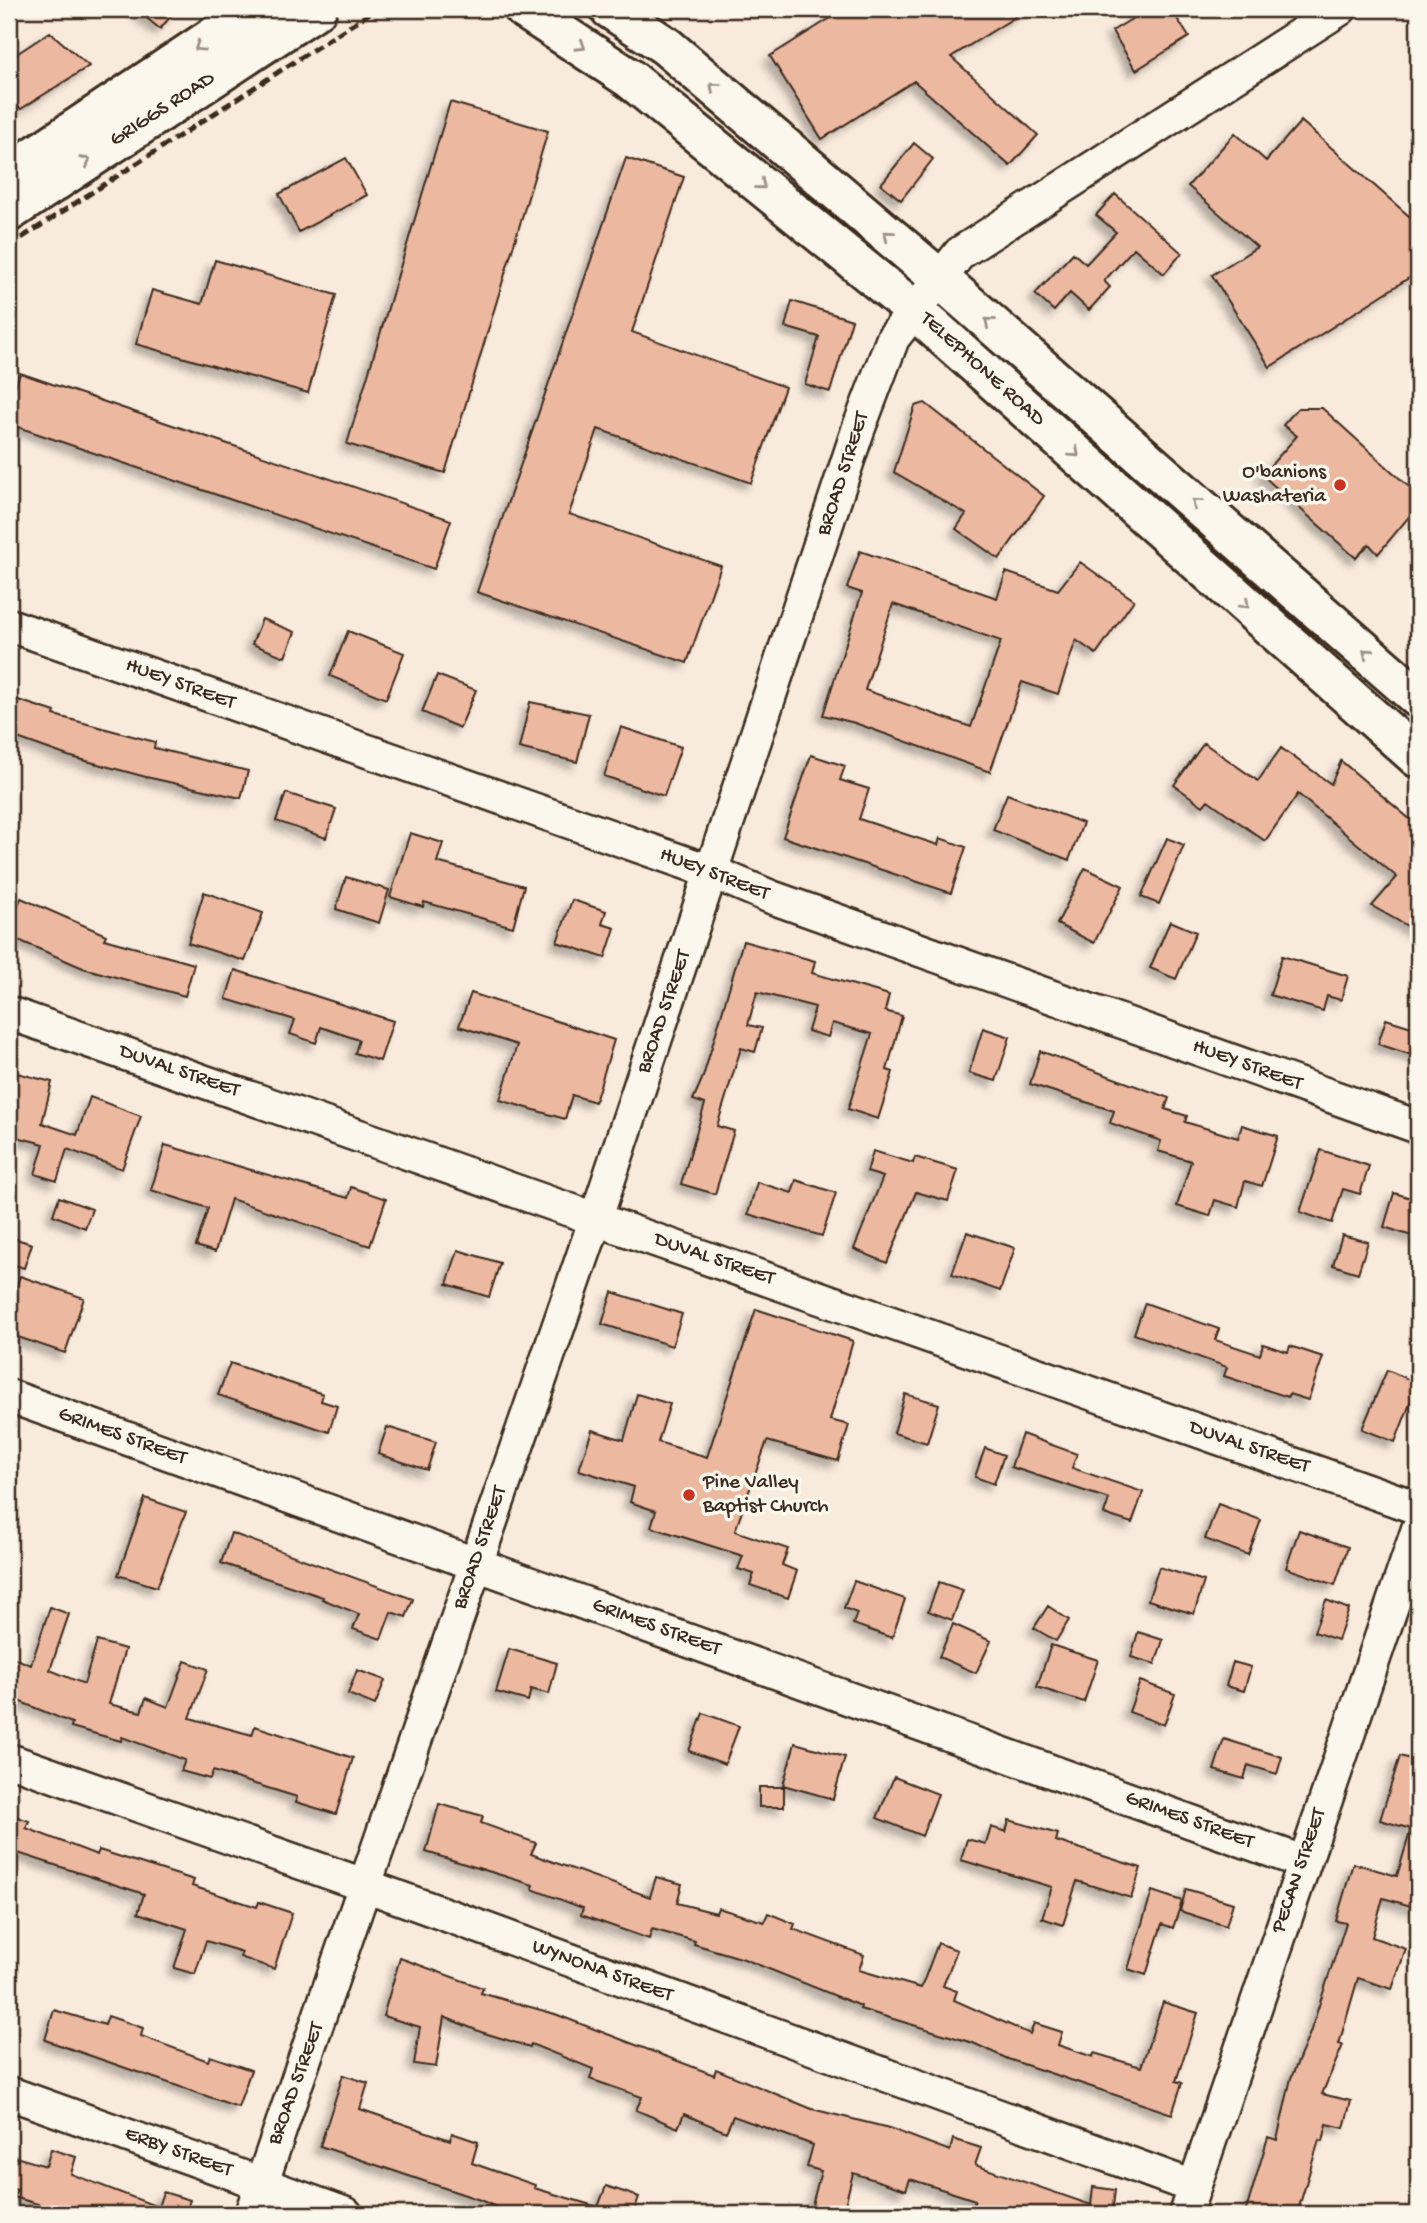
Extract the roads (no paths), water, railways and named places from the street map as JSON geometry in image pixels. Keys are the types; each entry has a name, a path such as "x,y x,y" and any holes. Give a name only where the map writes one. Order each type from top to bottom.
{"main road":[{"name":"GRIGGS ROAD","path":"9,212 20,171 255,9"},
{"name":"GRIGGS ROAD","path":"20,171 317,9"},
{"name":"TELEPHONE ROAD","path":"524,9 629,78 915,310 1418,758"},
{"name":"TELEPHONE ROAD","path":"610,9 666,46 940,279 1418,698"}],"street":[{"name":"BROAD STREET","path":"251,2214 367,1886 475,1563 596,1218 858,430 893,338 960,253 1340,9"},
{"name":"HUEY STREET","path":"9,625 712,872 771,897 1418,1127"},
{"name":"DUVAL STREET","path":"9,1013 1418,1508"},
{"name":"GRIMES STREET","path":"9,1396 1303,1862"},
{"name":"PECAN STREET","path":"1190,2201 1418,1529"},
{"name":"WYNONA STREET","path":"9,1760 367,1886 1190,2201"},
{"name":"ERBY STREET","path":"9,2093 346,2214"}],"railway":[{"path":"9,246 376,9"}],"place":[{"name":"O'banions Washateria","path":"1340,485"},
{"name":"Pine Valley Baptist Church","path":"689,1495"}]}
